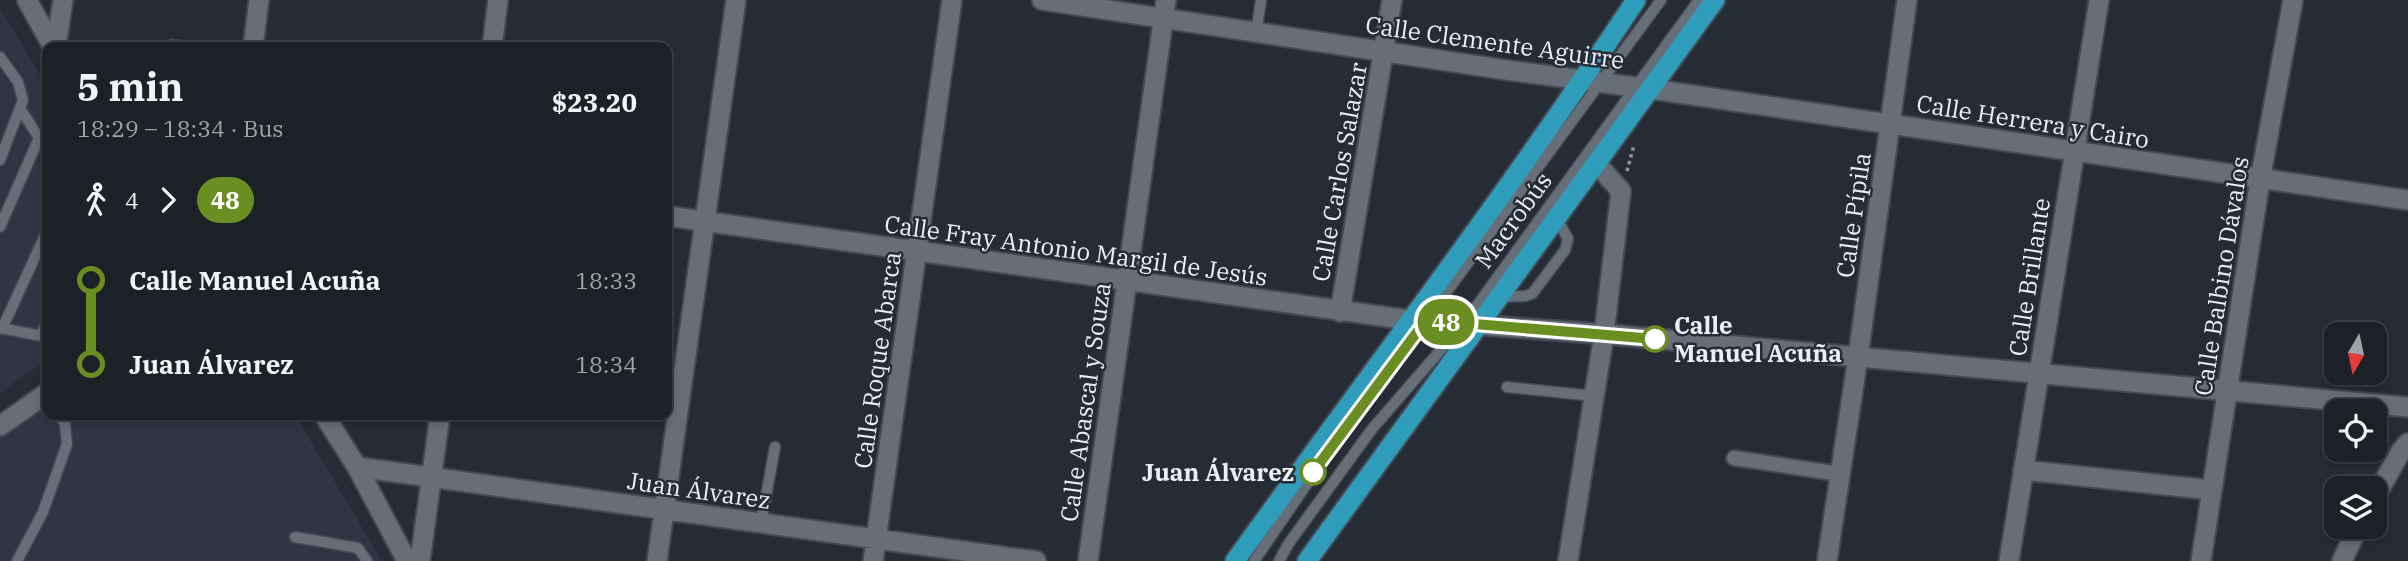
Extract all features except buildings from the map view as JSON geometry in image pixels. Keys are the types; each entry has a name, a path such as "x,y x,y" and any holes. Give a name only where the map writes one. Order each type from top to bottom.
{"main road":[{"path":"1234,561 1418,320 1591,82 1636,0"},
{"path":"1307,561 1472,323 1498,297 1557,219 1597,163 1643,88 1715,0"}],"street":[{"path":"27,0 51,42"},
{"path":"55,42 64,0"},
{"path":"254,42 259,0"},
{"path":"493,42 498,0"},
{"path":"657,561 736,0"},
{"name":"Calle Roque Abarca","path":"873,561 952,0"},
{"name":"Calle Clemente Aguirre","path":"1042,0 1164,10 1256,33 1643,88"},
{"name":"Calle Carlos Salazar","path":"1340,312 1392,0"},
{"name":"Calle Pípila","path":"1826,561 1858,357 1907,0"},
{"name":"Calle Brillante","path":"2009,561 2099,0"},
{"name":"Calle Balbino Dávalos","path":"2201,561 2260,180 2292,0"},
{"name":"Calle Abascal y Souza","path":"1088,561 1164,10"},
{"name":"Calle Herrera y Cairo","path":"1643,88 2408,200"},
{"path":"1568,561 1604,334 1621,191 1597,163"},
{"name":"Calle Fray Antonio Margil de Jesús","path":"672,217 1340,312 1472,323"},
{"path":"1472,323 2408,407"},
{"path":"0,426 42,398"},
{"path":"327,420 357,467 407,561"},
{"path":"420,561 439,420"},
{"path":"2387,477 2408,443"},
{"path":"1734,458 1840,474"},
{"name":"Juan Álvarez","path":"357,467 1036,561"},
{"path":"2023,470 2211,490"},
{"path":"2342,561 2352,539"}],"lane":[{"path":"1256,33 1261,0"},
{"path":"1591,82 1661,0"},
{"name":"Macrobús","path":"1279,561 1289,543 1372,429 1472,323 1643,88 1699,0"},
{"path":"0,57 22,91 21,110 0,160"},
{"path":"21,110 42,142"},
{"path":"0,227 39,138"},
{"path":"42,242 1,328 42,336"},
{"path":"1254,561 1355,414 1380,384 1418,320"},
{"path":"1507,387 1594,396"},
{"path":"17,561 43,512 66,444 65,424 62,420"},
{"path":"761,523 775,447"},
{"path":"295,537 358,548 368,561"}],"shaded area":[{"path":"0,9 42,78 42,363 0,393"},
{"path":"42,404 42,420 298,420 382,561 0,561 0,434"}],"bus line":[{"name":"48","path":"1313,472 1426,320 1655,339"}],"place":[{"name":"Calle Manuel Acuña","path":"1655,339"},
{"name":"Juan Álvarez","path":"1313,472"}]}
